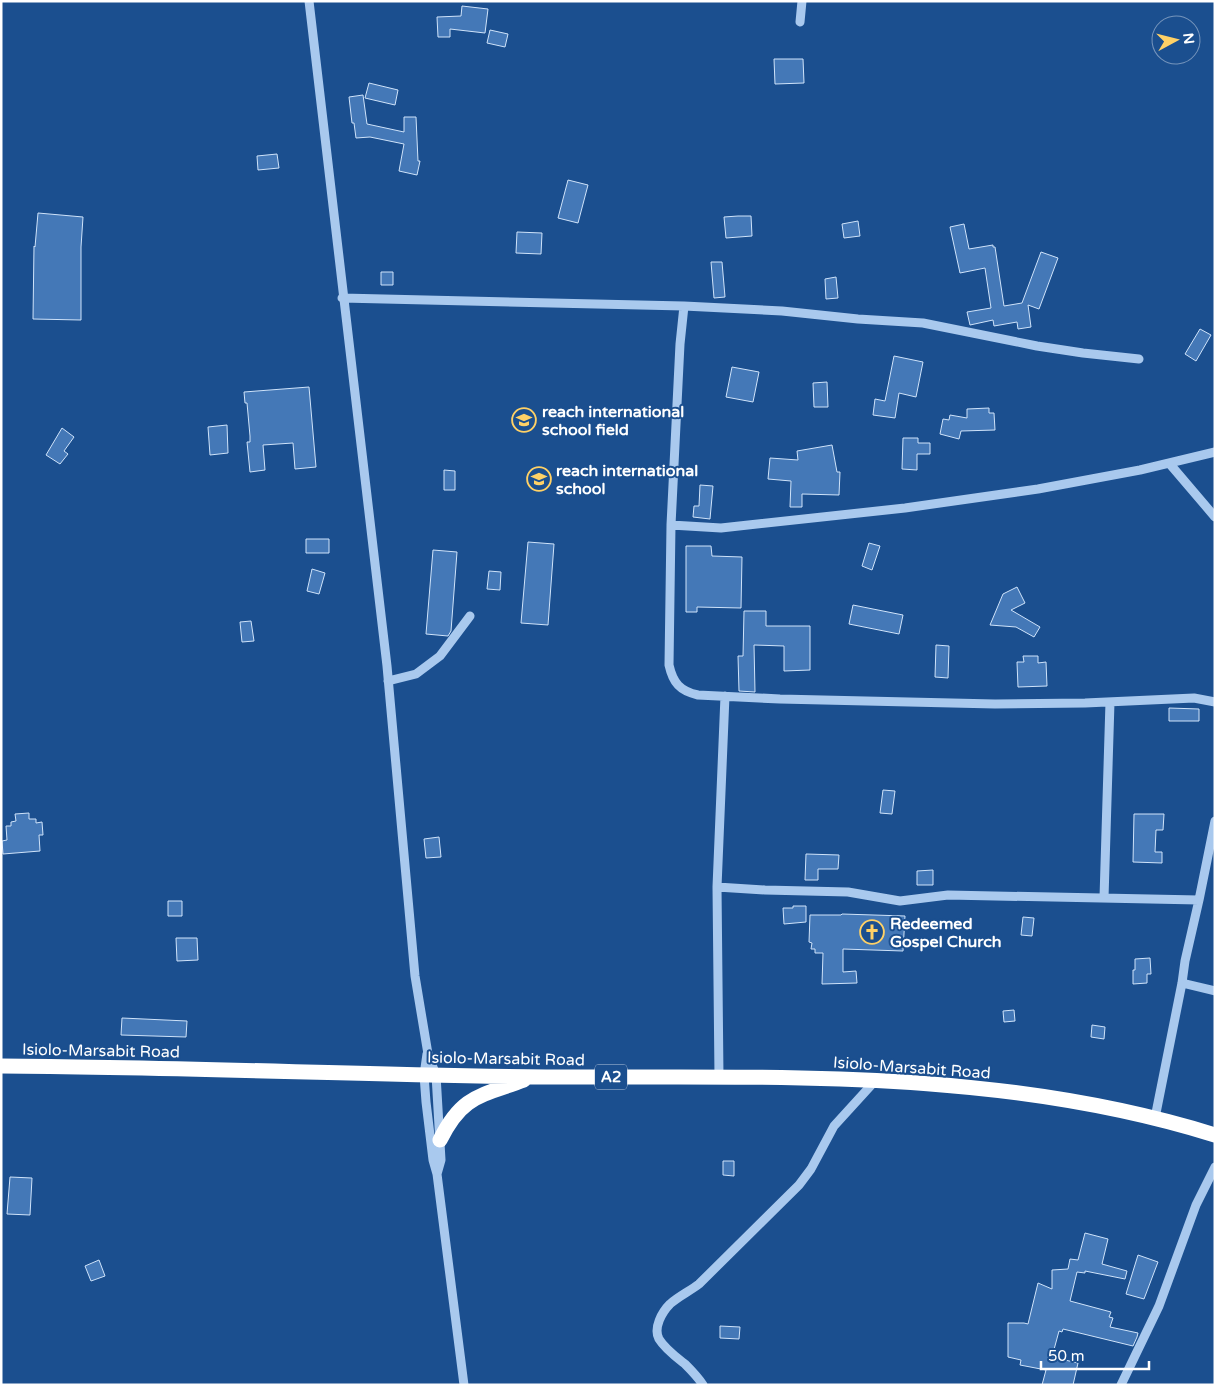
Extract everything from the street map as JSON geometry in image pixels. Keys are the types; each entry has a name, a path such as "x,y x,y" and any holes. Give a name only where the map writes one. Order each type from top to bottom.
{"highway":[{"name":"Isiolo-Marsabit Road","path":"1,1066 219,1069 430,1075 719,1077 875,1081 961,1086 1066,1099 1155,1118 1215,1135"},
{"path":"440,1140 451,1118 470,1101 478,1096 532,1076"}],"street":[{"path":"309,1 388,681 415,976 440,1140 441,1160 437,1174"},
{"path":"800,22 802,1"},
{"path":"342,298 684,306 782,311 858,319 924,323 1036,346 1139,359"},
{"path":"684,306 680,344 671,525 669,665 672,677 677,685 688,692 780,699 986,704 1110,702 1194,698 1215,702"},
{"path":"671,525 721,528 868,512 1038,490 1215,452"},
{"path":"1169,463 1215,517"},
{"path":"388,681 416,674 440,656 470,616"},
{"path":"719,1077 717,887 725,696"},
{"path":"1104,898 1110,702"},
{"path":"1155,1118 1185,961 1215,820"},
{"path":"717,887 848,892 900,901 948,895 1199,900"},
{"path":"1182,983 1215,992"},
{"path":"430,1075 433,1160 437,1174 464,1385"},
{"path":"703,1385 693,1372 666,1348 658,1338 657,1330 664,1310 699,1284 799,1185 811,1169 834,1126 875,1081"},
{"path":"1121,1385 1159,1306 1196,1205 1215,1167"}],"building":[{"path":"462,6 488,9 485,33 450,29 450,37 438,37 437,17 461,16"},
{"path":"490,30 508,34 505,47 487,43"},
{"path":"774,59 803,59 804,83 775,84"},
{"path":"369,83 398,90 395,105 365,98"},
{"path":"363,95 367,124 404,132 404,117 416,117 418,161 420,161 417,175 399,171 404,144 370,137 356,138 349,97"},
{"path":"277,154 279,168 258,170 257,156"},
{"path":"568,180 588,185 578,223 558,218"},
{"path":"38,213 83,217 81,320 33,319 34,246"},
{"path":"751,216 752,236 726,238 724,217"},
{"path":"858,221 860,236 844,238 842,224"},
{"path":"964,224 969,249 993,245 995,247 1004,306 1022,303 1041,252 1058,258 1039,309 1028,305 1031,327 1018,329 1017,322 994,326 993,320 970,325 967,312 991,308 985,268 960,273 950,227"},
{"path":"517,232 542,233 541,254 516,253"},
{"path":"711,262 722,262 725,297 714,298"},
{"path":"381,272 393,272 393,285 381,285"},
{"path":"836,277 838,298 826,299 825,279"},
{"path":"1200,329 1211,335 1196,361 1185,354"},
{"path":"894,356 923,362 916,397 899,393 895,418 873,415 875,399 885,401"},
{"path":"732,367 759,372 753,402 726,397"},
{"path":"827,382 828,407 814,407 813,383"},
{"path":"309,387 316,467 295,469 293,443 263,445 265,470 250,472 247,442 250,442 250,436 244,392"},
{"path":"989,408 989,413 994,413 995,430 961,431 959,439 940,434 943,419 949,420 950,415 967,418 967,409"},
{"path":"227,425 228,453 210,455 208,427"},
{"path":"62,428 74,437 64,451 68,454 60,464 46,455"},
{"path":"903,438 918,438 918,443 930,443 930,454 917,454 917,470 902,469"},
{"path":"832,445 837,472 840,472 839,495 802,494 802,507 790,507 791,481 768,479 770,458 798,460 797,451"},
{"path":"444,470 455,471 455,490 444,490"},
{"path":"700,485 713,486 710,519 693,517 694,506 699,506"},
{"path":"306,539 329,539 329,553 306,553"},
{"path":"528,542 554,544 548,625 521,623"},
{"path":"869,543 880,546 872,570 862,566"},
{"path":"686,546 711,546 712,556 742,557 741,608 697,607 697,612 686,612"},
{"path":"433,550 457,552 451,631 448,636 426,634"},
{"path":"312,569 325,573 319,594 307,591"},
{"path":"489,571 501,572 500,590 487,589"},
{"path":"1017,587 1025,603 1011,610 1040,627 1034,637 1016,627 990,625 1003,594"},
{"path":"853,605 903,615 899,634 849,624"},
{"path":"744,611 766,611 766,626 810,626 810,670 784,671 784,646 754,645 755,692 739,691 738,656 743,656"},
{"path":"251,621 254,641 242,642 240,622"},
{"path":"936,645 949,646 948,678 935,677"},
{"path":"1023,656 1038,656 1038,663 1046,662 1047,686 1018,687 1017,662 1024,662"},
{"path":"1169,708 1199,709 1199,721 1169,721"},
{"path":"883,790 895,791 892,814 880,813"},
{"path":"29,813 29,819 36,819 36,823 42,822 43,835 39,835 40,851 3,854 2,841 7,840 6,826 11,826 11,822 16,821 15,814"},
{"path":"1134,814 1164,814 1163,830 1156,830 1155,852 1162,852 1162,863 1133,862"},
{"path":"439,837 441,857 426,858 424,839"},
{"path":"806,854 839,855 838,869 818,869 818,880 805,880"},
{"path":"933,870 933,885 917,885 917,871"},
{"path":"168,901 182,901 182,916 168,916"},
{"path":"793,906 806,906 806,922 784,924 783,908 793,908"},
{"path":"810,915 905,916 903,951 843,949 843,972 856,971 857,983 822,984 823,953 815,953 815,949 811,949 812,943 809,942"},
{"path":"1023,917 1034,918 1032,936 1021,935"},
{"path":"176,938 197,938 198,960 177,961"},
{"path":"1150,958 1151,974 1147,974 1147,983 1133,984 1135,959"},
{"path":"1014,1010 1015,1021 1004,1022 1003,1011"},
{"path":"122,1018 187,1021 186,1037 121,1035"},
{"path":"1092,1025 1105,1027 1104,1039 1091,1037"},
{"path":"723,1161 734,1161 734,1176 723,1175"},
{"path":"10,1177 32,1178 30,1215 7,1214"},
{"path":"1085,1233 1108,1239 1102,1264 1127,1271 1125,1279 1085,1271 1085,1273 1077,1272 1070,1301 1111,1312 1109,1317 1113,1318 1110,1327 1138,1333 1137,1337 1133,1346 1063,1329 1062,1332 1059,1331 1052,1357 1078,1363 1073,1385 1042,1385 1046,1370 1020,1365 1021,1360 1008,1357 1008,1323 1028,1324 1038,1283 1052,1289 1052,1270 1068,1269 1070,1259 1078,1260"},
{"path":"1138,1255 1158,1262 1144,1299 1126,1294"},
{"path":"99,1260 105,1276 91,1281 85,1266"},
{"path":"720,1326 740,1327 739,1339 720,1338"}],"place":[{"name":"reach international school field","path":"524,420"},
{"name":"reach international school","path":"539,479"},
{"name":"Redeemed Gospel Church","path":"872,932"}]}
